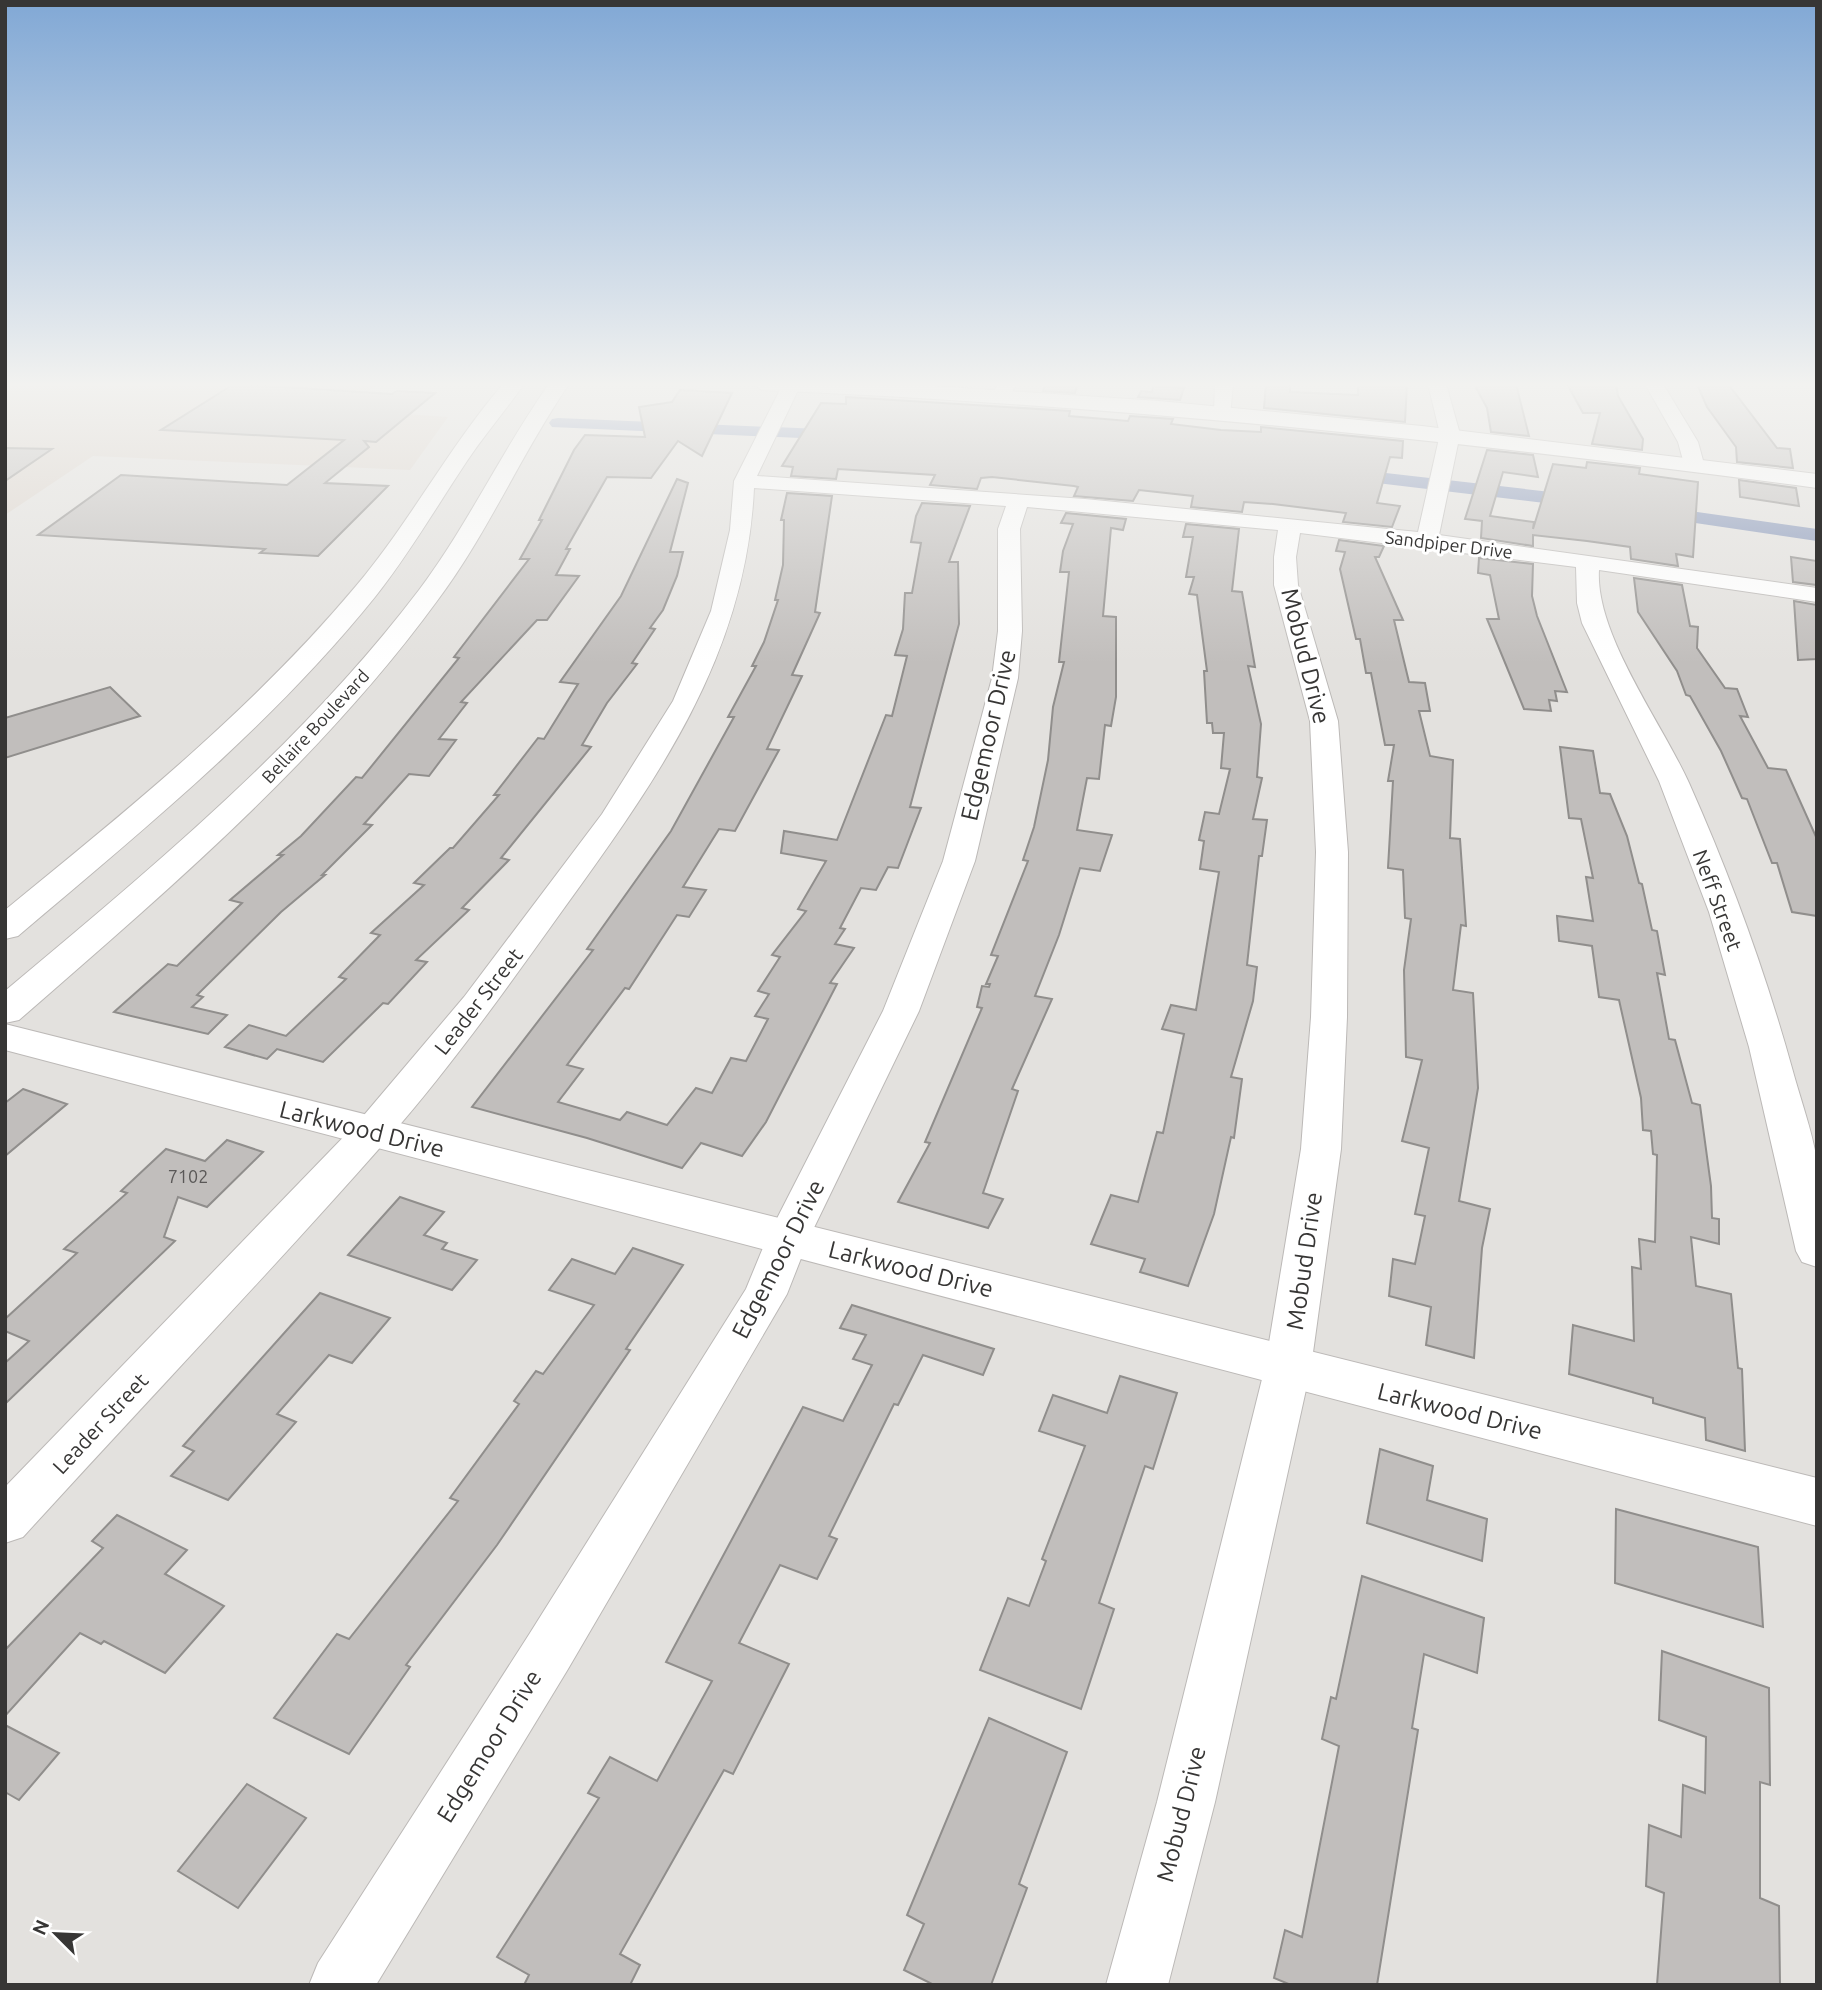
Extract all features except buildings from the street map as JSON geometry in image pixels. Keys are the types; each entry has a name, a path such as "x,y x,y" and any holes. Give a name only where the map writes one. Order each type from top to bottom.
{"main road":[{"path":"5,928 154,805 296,670 387,565 448,477"},
{"name":"Bellaire Boulevard","path":"5,1011 186,857 292,755 365,675 429,594 469,537 503,477"},
{"path":"1787,477 1817,481"},
{"name":"Larkwood Drive","path":"5,1037 1817,1502"}],"street":[{"name":"Leader Street","path":"5,1521 373,1131 477,1004 615,817 686,701 723,611 741,530 746,477"},
{"path":"1427,541 1439,477"},
{"name":"Sandpiper Drive","path":"744,481 1019,500 1290,525 1588,562 1817,595"},
{"name":"Edgemoor Drive","path":"340,1985 549,1651 765,1294 788,1238 901,1011 959,860 1005,678 1010,631 1009,529 1019,500"},
{"name":"Mobud Drive","path":"1137,1985 1186,1802 1288,1367 1321,1149 1329,1017 1332,852 1324,721 1286,584 1285,557 1290,525"},
{"name":"Neff Street","path":"1588,562 1586,601 1656,743 1713,880 1748,986 1798,1165 1817,1251"}],"shaded area":[{"path":"5,477 62,477 5,515"}],"waterway":[{"path":"1367,477 1586,502"},
{"path":"1655,512 1817,535"}]}
